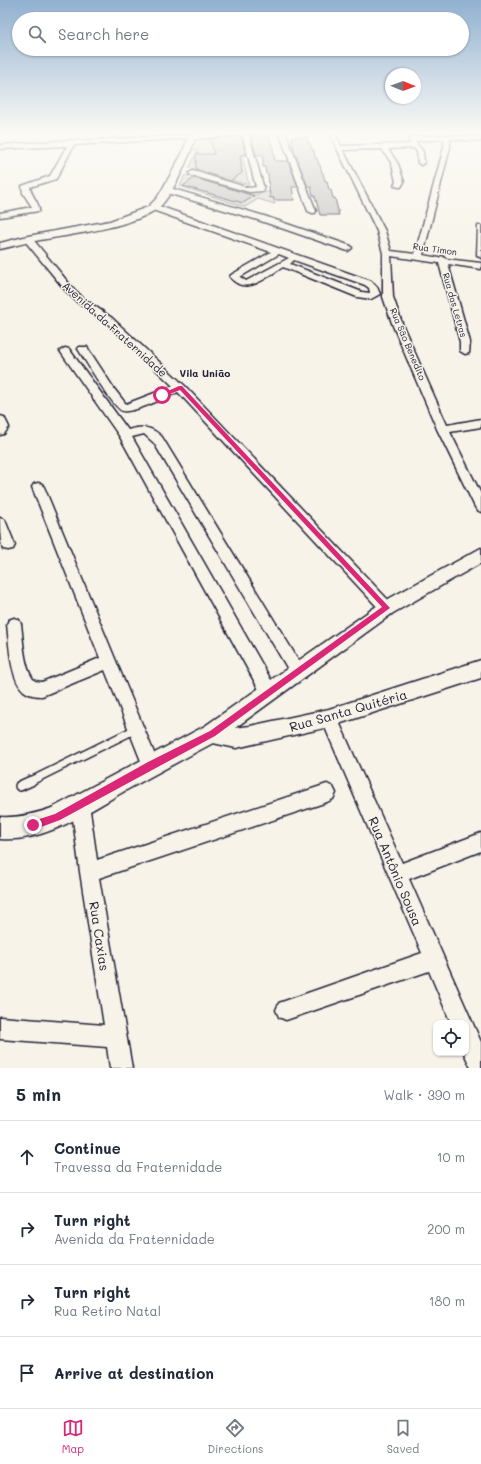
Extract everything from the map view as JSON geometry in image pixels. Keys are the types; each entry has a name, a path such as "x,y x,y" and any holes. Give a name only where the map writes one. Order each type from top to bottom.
{"street":[{"path":"0,215 36,209 36,206 28,196 26,186 38,182"},
{"path":"0,246 28,239 112,224 143,213 153,207 167,190 171,182"},
{"path":"222,182 249,190 260,189 258,182"},
{"path":"301,182 312,212"},
{"name":"Rua São Benedito","path":"356,182 381,231 387,253 388,297 398,326 443,429 481,507"},
{"path":"419,256 438,182"},
{"path":"167,190 261,218 348,248"},
{"path":"153,207 368,283 373,287 375,294 371,296 360,295 283,264"},
{"path":"481,228 481,255"},
{"name":"Avenida da Fraternidade","path":"28,239 69,289 80,300 109,320 132,344 180,388 387,608"},
{"path":"278,251 234,277 241,283 247,284 295,257"},
{"name":"Rua Timon","path":"387,253 442,259 481,266"},
{"name":"Rua das Letras","path":"442,259 465,342 466,351"},
{"path":"83,349 111,392 124,408 139,404 180,388"},
{"path":"65,351 125,434 269,692"},
{"path":"0,420 3,427 0,431"},
{"path":"443,429 481,423"},
{"path":"125,434 145,429 151,431 158,440 297,671"},
{"path":"38,487 151,765"},
{"path":"0,523 8,545"},
{"path":"0,828 13,829 45,822 212,734 297,671 387,608 481,555"},
{"path":"14,624 22,676 26,685 30,688 42,688 109,661"},
{"name":"Rua Santa Quitéria","path":"212,734 236,738 329,718 481,669"},
{"name":"Rua Antônio Sousa","path":"329,718 461,1020"},
{"path":"89,872 327,793"},
{"name":"Rua Caxias","path":"80,804 89,872 121,1068"},
{"path":"398,874 481,842"},
{"path":"286,1010 434,958"},
{"path":"0,1028 116,1037"},
{"path":"469,1039 481,1067"}],"lane":[{"path":"20,786 136,729"}],"shaded area":[{"path":"182,182 209,182 255,195 271,191 275,204 258,199 245,207 180,186"},
{"path":"238,182 248,182 249,185"}],"building":[{"path":"189,182 207,182 254,196 243,203 183,186"},
{"path":"269,182 296,182 298,187 292,187 294,200 274,200 273,197 270,198"},
{"path":"306,182 327,182 329,190 331,190 333,198 335,198 339,215 320,215 315,196 313,196 311,187 308,187"}],"district":[{"name":"Vila União","path":"205,373"}],"route":[{"path":"33,825 57,817 151,765 212,734 297,671 387,608 180,388 162,395"}]}
